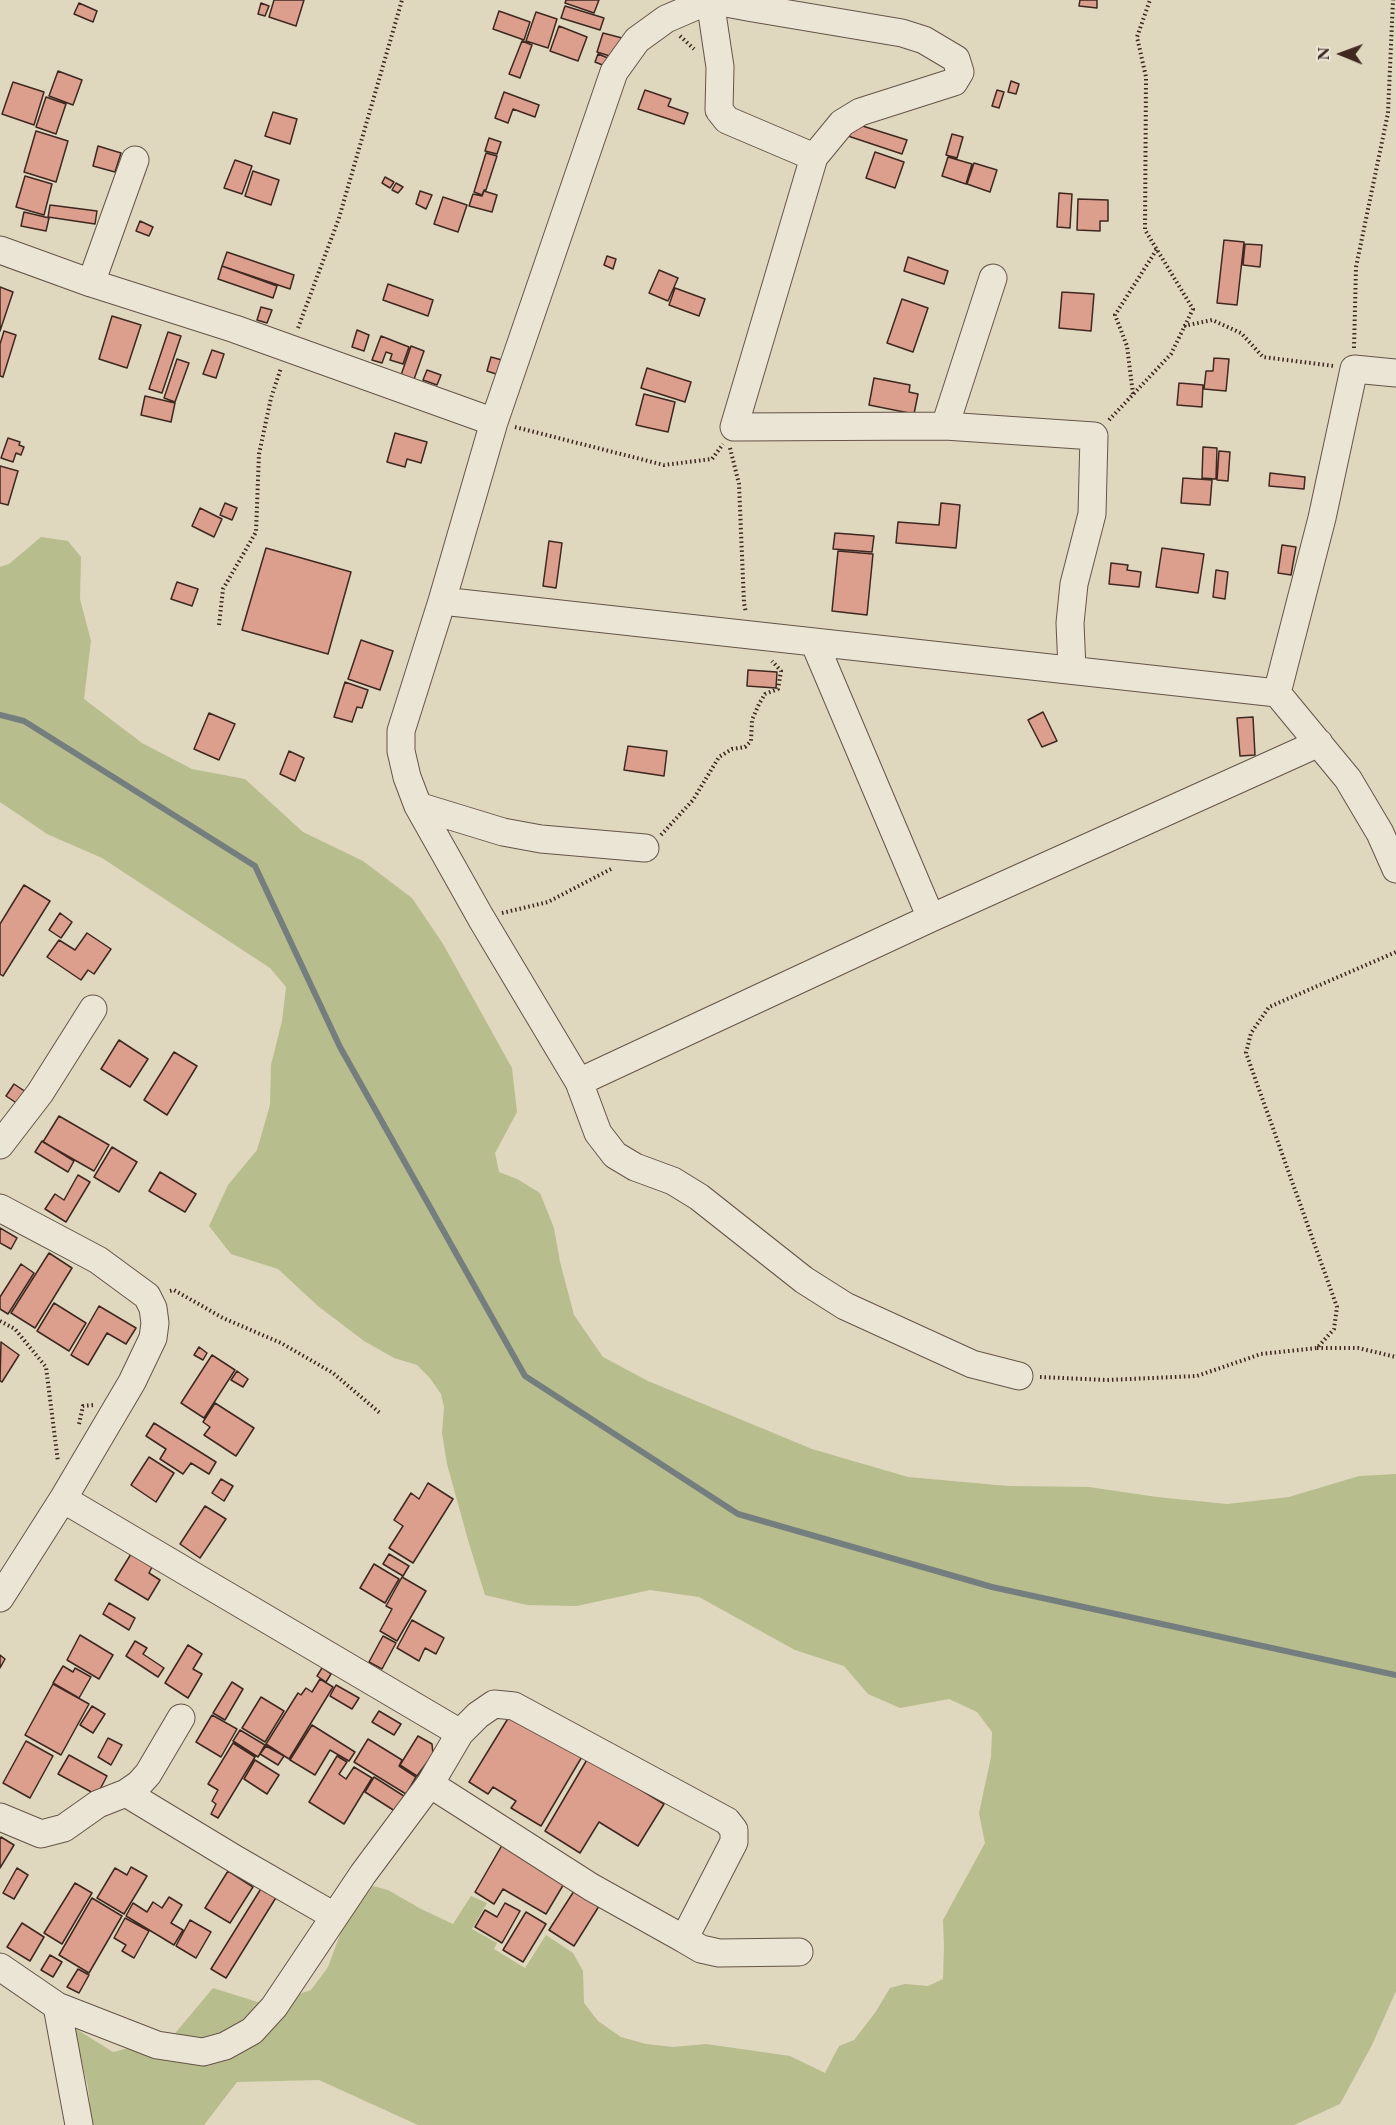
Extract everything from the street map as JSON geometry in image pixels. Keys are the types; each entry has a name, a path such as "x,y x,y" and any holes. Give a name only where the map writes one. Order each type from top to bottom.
{"street":[{"path":"710,0 720,67 719,110 727,120 814,157"},
{"path":"1018,1377 972,1364 845,1305 804,1280 699,1197 673,1181 635,1167 615,1155 598,1133 579,1082 481,918 418,806 407,777 401,731 494,422 614,72 637,40 666,19 710,0 751,4 902,33 924,40 956,59 960,72 954,82 860,112 842,123 814,157 734,427 945,426 1094,436 1092,514 1074,584 1071,613 1072,669"},
{"path":"91,283 135,160"},
{"path":"0,250 91,283 288,347 494,422"},
{"path":"945,426 993,278"},
{"path":"1277,693 1322,518 1354,369 1396,373"},
{"path":"442,601 1277,693 1348,779 1380,833 1396,869"},
{"path":"814,642 931,918"},
{"path":"579,1082 931,918 1319,743"},
{"path":"418,806 503,832 645,848"},
{"path":"0,1145 40,1094 93,1009"},
{"path":"0,1208 98,1260 147,1296 153,1308 155,1323 153,1338 132,1382 63,1499 0,1598"},
{"path":"63,1499 460,1732"},
{"path":"0,1967 57,2006 157,2044 203,2052 225,2046 252,2031 274,2007 334,1916 430,1784 460,1732 494,1704 514,1706 728,1821 734,1830 734,1842 684,1939"},
{"path":"0,1816 41,1834 64,1828 98,1804 126,1793 139,1784 148,1774 181,1718"},
{"path":"430,1784 591,1887 701,1949 719,1953 799,1952"},
{"path":"126,1793 334,1916"},
{"path":"57,2006 79,2125"}],"path":[{"path":"219,624 223,590 256,532 259,454 271,399 288,347 302,318 339,218 402,0"},
{"path":"1094,436 1171,354 1193,309 1145,230 1146,77 1137,38 1150,0"},
{"path":"1184,326 1212,320 1241,333 1263,357 1354,369 1356,267 1388,113 1393,0"},
{"path":"1133,394 1128,346 1115,315 1157,249"},
{"path":"494,422 664,465 712,459 728,438 739,484 744,603 753,634 781,671 778,689 765,694 759,704 752,720 751,741 745,747 732,748 719,758 693,800 654,842 645,848"},
{"path":"481,918 548,902 615,866"},
{"path":"1317,1348 1334,1329 1336,1307 1246,1053 1251,1033 1269,1007 1396,952"},
{"path":"147,1296 174,1290 223,1318 281,1343 333,1373 380,1413"},
{"path":"0,1321 15,1329 46,1367 63,1499"},
{"path":"1018,1377 1107,1380 1197,1376 1261,1354 1317,1348 1358,1348 1396,1358"}],"green space":[{"path":"41,537 68,541 81,557 80,599 91,641 84,699 142,743 192,769 245,779 303,832 363,861 412,898 443,944 512,1068 517,1112 495,1153 499,1172 517,1179 540,1193 554,1228 574,1315 603,1357 648,1381 812,1449 908,1477 1008,1486 1089,1487 1227,1504 1289,1497 1359,1476 1396,1474 1396,1991 1372,2045 1340,2104 1294,2125 418,2125 319,2080 237,2082 204,2125 92,2125 88,2087 73,2027 113,2052 172,2037 213,1988 267,2005 311,1990 328,1967 344,1924 373,1886 388,1890 453,1924 471,1896 487,1903 472,1929 497,1943 494,1949 525,1968 546,1935 573,1953 583,1971 584,2003 598,2021 621,2037 646,2044 673,2047 706,2044 790,2056 825,2073 839,2046 854,2040 875,2013 890,1988 905,1984 928,1986 943,1979 943,1920 985,1843 979,1813 991,1757 992,1732 977,1712 949,1699 900,1708 868,1694 844,1666 795,1650 699,1597 650,1590 577,1606 527,1605 485,1595 447,1464 442,1433 444,1407 441,1394 430,1378 417,1365 394,1358 364,1341 318,1306 278,1269 231,1254 209,1226 228,1185 257,1150 270,1105 271,1065 282,1021 286,987 270,968 102,858 47,834 0,802 0,567 9,564"}],"building":[{"path":"274,0 304,0 296,26 269,17"},
{"path":"566,0 599,0 594,13 565,3"},
{"path":"1080,0 1097,0 1097,8 1079,6"},
{"path":"79,3 97,11 93,22 74,14"},
{"path":"261,3 269,6 265,16 258,14"},
{"path":"565,6 604,18 600,30 561,18"},
{"path":"499,11 530,22 524,40 493,29"},
{"path":"536,12 557,19 548,48 526,41"},
{"path":"559,26 587,37 578,61 550,51"},
{"path":"603,33 622,38 616,58 597,52"},
{"path":"522,41 532,45 520,78 509,74"},
{"path":"598,54 608,58 605,66 595,62"},
{"path":"58,71 82,80 73,105 49,96"},
{"path":"1011,81 1019,84 1016,94 1008,92"},
{"path":"13,82 44,92 34,125 2,114"},
{"path":"645,90 671,99 668,106 688,113 684,124 638,109"},
{"path":"997,90 1004,92 999,108 992,106"},
{"path":"504,92 539,105 535,117 513,109 508,123 495,118"},
{"path":"46,97 66,104 56,134 36,127"},
{"path":"273,112 297,119 290,144 265,136"},
{"path":"853,123 907,140 902,154 848,136"},
{"path":"36,131 68,141 56,182 24,172"},
{"path":"952,134 963,137 957,158 946,155"},
{"path":"489,138 501,142 497,154 485,151"},
{"path":"98,146 121,153 115,172 93,166"},
{"path":"875,152 904,162 895,188 866,178"},
{"path":"486,153 497,156 486,190 482,195 474,192"},
{"path":"948,157 972,164 966,184 942,176"},
{"path":"235,160 252,166 242,194 224,188"},
{"path":"974,163 997,170 990,192 967,184"},
{"path":"253,171 279,180 271,205 245,196"},
{"path":"25,176 52,184 44,215 16,207"},
{"path":"385,177 394,182 390,188 382,183"},
{"path":"396,183 403,187 398,193 392,190"},
{"path":"420,191 432,195 426,209 416,204"},
{"path":"484,191 497,195 492,212 469,206 473,194 482,196"},
{"path":"1059,193 1072,194 1070,228 1057,227"},
{"path":"443,197 467,205 458,232 434,224"},
{"path":"1078,199 1108,200 1108,221 1100,221 1100,231 1077,230"},
{"path":"50,205 97,211 95,224 48,217"},
{"path":"24,212 49,218 46,231 21,226"},
{"path":"140,221 153,227 149,236 136,231"},
{"path":"1224,240 1244,242 1237,305 1217,303"},
{"path":"1245,244 1262,245 1260,267 1243,265"},
{"path":"227,252 294,275 290,289 222,266"},
{"path":"607,256 616,259 613,269 604,265"},
{"path":"908,257 948,271 944,284 904,271"},
{"path":"222,266 277,286 273,298 218,279"},
{"path":"659,270 678,278 668,301 649,293"},
{"path":"388,284 433,300 428,316 383,300"},
{"path":"0,287 13,292 0,331"},
{"path":"675,288 705,299 699,316 669,305"},
{"path":"1062,292 1094,294 1091,331 1059,328"},
{"path":"902,299 928,308 913,352 887,343"},
{"path":"261,307 272,310 267,323 257,320"},
{"path":"112,316 141,325 127,368 99,359"},
{"path":"357,330 369,335 364,351 352,347"},
{"path":"4,331 16,335 3,377 0,376 0,344"},
{"path":"168,332 181,336 162,393 149,389"},
{"path":"381,336 409,347 403,364 390,360 392,354 386,352 382,363 372,360"},
{"path":"411,346 424,351 412,385 399,381"},
{"path":"212,350 224,354 216,378 203,374"},
{"path":"491,357 509,362 505,377 487,371"},
{"path":"1214,358 1229,359 1226,391 1204,389 1206,371 1213,371"},
{"path":"177,359 189,363 175,402 164,398"},
{"path":"647,368 691,382 685,402 641,388"},
{"path":"427,370 441,375 437,385 423,380"},
{"path":"874,378 910,385 909,392 918,394 914,414 869,405"},
{"path":"1179,383 1203,385 1202,407 1177,405"},
{"path":"644,394 675,402 668,432 636,425"},
{"path":"145,396 175,403 171,422 141,415"},
{"path":"395,433 427,442 421,463 407,459 405,467 387,462"},
{"path":"8,438 20,442 19,445 24,447 21,455 16,453 13,462 1,458"},
{"path":"1203,447 1217,448 1216,479 1202,478"},
{"path":"1219,451 1230,452 1228,481 1217,480"},
{"path":"0,466 18,471 8,505 0,503"},
{"path":"1270,473 1305,477 1304,489 1269,486"},
{"path":"1183,478 1212,480 1210,505 1181,503"},
{"path":"225,503 237,508 232,520 220,515"},
{"path":"941,503 960,505 956,548 896,543 898,522 939,525"},
{"path":"200,508 222,519 214,537 192,526"},
{"path":"835,533 874,536 872,552 833,549"},
{"path":"549,541 562,543 556,588 543,586"},
{"path":"1282,545 1296,547 1291,575 1278,573"},
{"path":"266,548 351,572 328,654 242,630"},
{"path":"1162,548 1204,554 1198,593 1156,587"},
{"path":"838,551 873,554 867,615 832,611"},
{"path":"1111,563 1128,565 1127,570 1141,572 1139,587 1109,584"},
{"path":"1216,570 1228,572 1225,599 1213,597"},
{"path":"177,582 198,589 192,606 171,599"},
{"path":"361,640 393,651 380,690 348,679"},
{"path":"748,670 777,672 776,688 747,686"},
{"path":"345,682 368,690 362,708 357,707 352,722 334,717"},
{"path":"1043,712 1057,741 1042,747 1028,720"},
{"path":"209,713 235,724 219,760 194,749"},
{"path":"1253,717 1255,755 1240,756 1237,718"},
{"path":"628,746 667,751 664,776 624,770"},
{"path":"289,751 304,758 295,781 280,774"},
{"path":"24,885 50,901 3,976 0,974 0,924"},
{"path":"60,913 72,922 61,938 49,930"},
{"path":"87,933 111,949 94,974 88,970 81,980 47,957 59,940 75,950"},
{"path":"119,1040 148,1059 130,1087 101,1069"},
{"path":"174,1052 197,1066 167,1115 144,1100"},
{"path":"14,1084 26,1092 18,1104 6,1096"},
{"path":"59,1116 109,1145 94,1171 43,1142"},
{"path":"42,1141 74,1161 68,1172 35,1152"},
{"path":"112,1147 137,1162 119,1192 94,1177"},
{"path":"160,1172 196,1194 185,1212 149,1191"},
{"path":"78,1175 90,1182 66,1222 45,1209 55,1194 64,1200"},
{"path":"0,1228 17,1238 11,1249 0,1243"},
{"path":"49,1253 72,1268 35,1328 11,1313"},
{"path":"21,1264 34,1273 8,1314 0,1309 0,1297"},
{"path":"54,1303 86,1323 69,1351 37,1331"},
{"path":"99,1306 136,1328 126,1344 107,1333 88,1365 71,1355"},
{"path":"1,1342 19,1355 2,1382 0,1381"},
{"path":"199,1347 207,1353 203,1360 194,1355"},
{"path":"212,1355 235,1370 204,1418 181,1403"},
{"path":"237,1371 248,1379 243,1387 231,1380"},
{"path":"215,1403 254,1428 236,1456 204,1435 210,1427 203,1422"},
{"path":"154,1423 216,1462 209,1474 191,1463 183,1474 160,1459 166,1449 146,1436"},
{"path":"149,1457 174,1473 156,1502 131,1485"},
{"path":"221,1479 233,1486 224,1501 212,1493"},
{"path":"428,1483 453,1499 413,1563 389,1548 403,1526 394,1520 411,1493 419,1499"},
{"path":"205,1506 226,1519 200,1558 180,1544"},
{"path":"131,1554 152,1567 149,1573 160,1580 148,1600 115,1580"},
{"path":"389,1554 409,1566 403,1576 383,1564"},
{"path":"374,1564 399,1579 385,1603 360,1588"},
{"path":"402,1577 426,1591 397,1641 380,1631 392,1609 386,1606"},
{"path":"109,1603 135,1618 129,1630 103,1614"},
{"path":"412,1620 444,1638 436,1654 425,1648 419,1661 397,1648"},
{"path":"80,1635 113,1655 99,1679 67,1660"},
{"path":"383,1636 396,1643 382,1669 369,1662"},
{"path":"135,1641 147,1648 143,1654 164,1668 158,1677 126,1656"},
{"path":"188,1645 202,1654 193,1669 202,1674 188,1698 165,1683"},
{"path":"0,1655 5,1659 0,1668"},
{"path":"63,1666 73,1672 75,1668 91,1677 79,1698 53,1683"},
{"path":"322,1668 331,1674 326,1682 317,1676"},
{"path":"320,1679 333,1687 289,1759 266,1744 298,1693 301,1695 306,1688 312,1692"},
{"path":"232,1682 243,1689 225,1720 213,1713"},
{"path":"53,1684 89,1704 61,1755 25,1735"},
{"path":"336,1685 359,1698 352,1709 330,1696"},
{"path":"261,1697 284,1711 265,1742 242,1728"},
{"path":"92,1706 105,1714 93,1733 80,1725"},
{"path":"379,1711 401,1724 394,1735 372,1722"},
{"path":"512,1712 583,1755 541,1826 511,1808 516,1801 493,1787 488,1794 469,1782"},
{"path":"212,1715 237,1729 221,1757 196,1742"},
{"path":"312,1725 355,1752 349,1761 330,1750 315,1775 290,1760"},
{"path":"240,1730 265,1745 258,1757 233,1741"},
{"path":"418,1736 432,1744 433,1754 417,1776 400,1765"},
{"path":"108,1738 122,1745 111,1765 98,1757"},
{"path":"368,1739 402,1760 399,1766 416,1777 406,1794 354,1762"},
{"path":"26,1741 53,1756 30,1798 3,1783"},
{"path":"233,1743 255,1757 218,1818 211,1814 216,1804 212,1801 218,1790 208,1784"},
{"path":"266,1746 284,1756 278,1765 260,1754"},
{"path":"69,1755 107,1776 97,1795 58,1774"},
{"path":"337,1756 347,1762 339,1774 346,1779 354,1767 372,1778 344,1824 309,1802"},
{"path":"588,1758 664,1804 638,1846 599,1822 580,1853 545,1831"},
{"path":"255,1760 279,1775 267,1794 244,1779"},
{"path":"374,1777 407,1798 398,1813 365,1792"},
{"path":"1,1837 14,1845 0,1868 0,1839"},
{"path":"505,1840 568,1877 546,1914 503,1889 494,1904 475,1892"},
{"path":"131,1867 147,1876 124,1914 97,1898 115,1868 127,1875"},
{"path":"17,1868 28,1875 14,1899 3,1893"},
{"path":"228,1871 253,1887 230,1923 205,1908"},
{"path":"75,1883 92,1893 62,1944 44,1933"},
{"path":"262,1887 277,1896 226,1978 211,1969"},
{"path":"576,1888 601,1903 574,1946 549,1930"},
{"path":"169,1897 182,1905 171,1923 183,1930 174,1945 126,1916 133,1903 147,1912 153,1902 162,1908"},
{"path":"92,1898 122,1916 89,1973 59,1955"},
{"path":"505,1903 520,1911 502,1943 475,1927 485,1910 497,1917"},
{"path":"526,1912 546,1924 523,1962 503,1950"},
{"path":"125,1918 149,1931 134,1958 122,1951 126,1945 114,1938"},
{"path":"190,1920 211,1932 196,1958 176,1946"},
{"path":"22,1923 44,1937 30,1961 7,1947"},
{"path":"50,1955 62,1962 53,1977 41,1970"},
{"path":"78,1969 89,1975 79,1993 67,1987"}],"waterway":[{"path":"0,715 24,721 255,866 340,1047 525,1376 738,1514 992,1587 1396,1675"}]}
